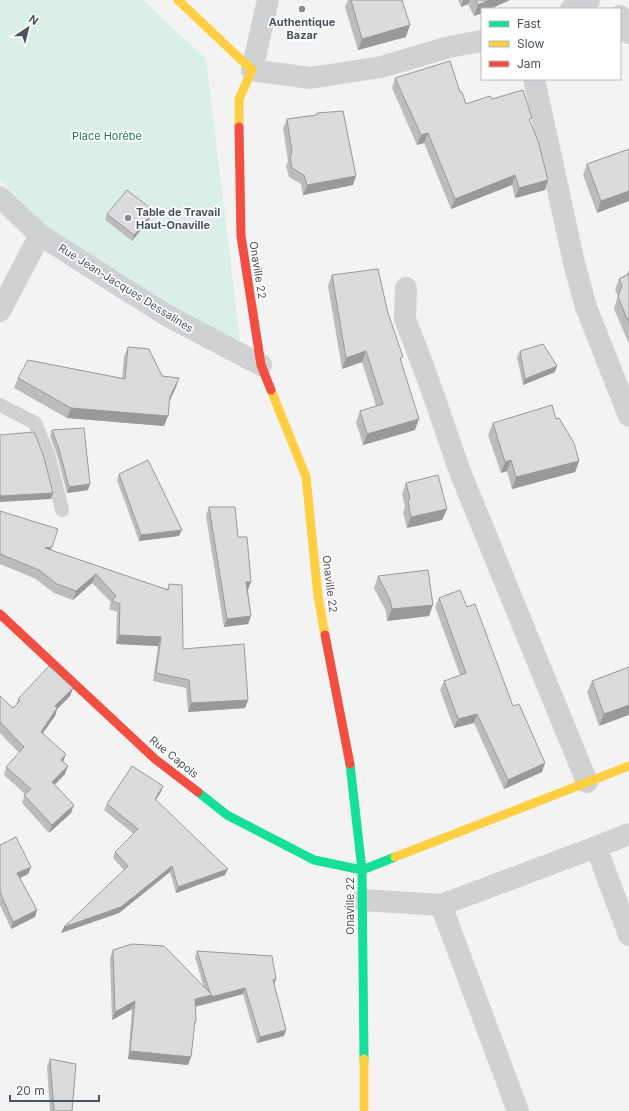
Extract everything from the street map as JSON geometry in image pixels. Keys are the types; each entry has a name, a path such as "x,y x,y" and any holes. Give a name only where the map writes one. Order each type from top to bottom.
{"street":[{"path":"178,0 252,70 310,78 381,67 449,47 481,41"},
{"path":"252,70 268,0"},
{"path":"573,8 589,0"},
{"path":"621,18 629,33"},
{"name":"Onaville 22","path":"252,70 239,99 241,236 260,365 306,477 318,596 351,772 362,870 364,1111"},
{"path":"534,80 574,263 586,307 629,416"},
{"name":"Rue Jean-Jacques Dessalines","path":"0,197 40,235 166,315 260,365"},
{"path":"0,311 40,235"},
{"path":"406,288 405,319 429,382 460,472 587,782"},
{"name":"Rue Capois","path":"0,614 155,759 227,815 314,860 362,870"},
{"path":"362,870 629,766"},
{"path":"362,900 441,905 629,834"},
{"path":"596,847 629,935"},
{"path":"441,905 518,1111"}],"lane":[{"path":"0,405 35,423 49,457 62,510"}],"green space":[{"name":"Place Horèbe","path":"0,0 143,0 206,59 241,349 66,246 0,180"}],"building":[{"path":"351,0 402,0 410,25 362,39"},
{"path":"476,0 489,0 478,5"},
{"path":"450,61 460,92 462,92 466,104 490,96 492,99 523,90 532,118 529,119 538,141 548,180 519,188 515,175 455,199 428,133 421,135 395,78"},
{"path":"343,111 356,176 307,185 304,175 292,168 290,157 292,152 287,119 317,115 317,113"},
{"path":"629,149 629,191 601,201 587,164"},
{"name":"Table de Travail Haut-Onaville","path":"127,190 154,211 134,235 107,214"},
{"path":"378,269 388,313 403,357 400,358 419,419 367,434 360,411 383,404 366,351 346,358 332,275"},
{"path":"629,274 629,323 618,297 622,285 619,279"},
{"path":"543,344 557,366 525,379 520,351"},
{"path":"128,347 149,349 162,376 179,378 170,397 168,416 71,408 18,378 28,360 125,379"},
{"path":"552,405 556,419 559,418 574,443 579,461 516,477 511,460 505,462 493,423"},
{"path":"84,428 90,484 69,487 59,449 52,430"},
{"path":"34,432 43,454 53,493 0,496 0,435"},
{"path":"148,460 182,530 141,535 119,474"},
{"path":"438,475 447,509 411,517 408,501 410,498 406,483"},
{"path":"209,507 235,507 238,537 247,537 251,582 246,582 251,616 227,619"},
{"path":"0,511 58,529 52,547 45,548 168,590 169,584 182,585 183,649 244,644 248,700 191,703 189,680 156,673 161,637 119,635 120,604 112,601 116,596 96,574 76,591 57,584 39,570 0,554"},
{"path":"428,570 433,605 392,609 390,600 378,576"},
{"path":"460,590 467,607 475,604 513,706 519,704 545,763 508,780 477,714 458,719 444,681 466,673 439,598"},
{"path":"49,666 73,688 55,706 57,708 41,732 66,754 61,760 68,766 52,782 74,805 52,825 24,795 31,789 6,767 24,747 0,722 0,696 13,708 20,701 18,699"},
{"path":"629,667 629,705 604,714 592,681"},
{"path":"132,766 163,786 155,799 228,869 178,887 172,866 121,907 64,927 128,866 115,852 138,829 107,804"},
{"path":"16,837 31,867 17,873 37,910 13,922 0,892 0,845"},
{"path":"132,944 164,946 212,995 195,999 196,1021 191,1057 130,1051 135,1001 115,1012 113,950"},
{"path":"197,951 272,956 276,979 273,980 286,1030 260,1037 245,988 211,997 212,995 210,993"},
{"path":"50,1059 76,1064 72,1111 54,1111"}],"traffic: fast":[{"path":"350,764 362,870 364,1059"},
{"path":"198,792 227,815 314,860 362,870 395,857"}],"traffic: slow":[{"path":"178,0 252,70 239,99 239,127"},
{"path":"271,390 306,477 318,596 325,635"},
{"path":"395,857 629,766"},
{"path":"364,1059 364,1111"}],"traffic: jam":[{"path":"239,127 241,236 261,365 271,390"},
{"path":"0,614 155,759 198,792"},
{"path":"325,635 350,764"}],"place":[{"name":"Authentique Bazar","path":"302,9"},
{"name":"Table de Travail Haut-Onaville","path":"128,218"}]}
